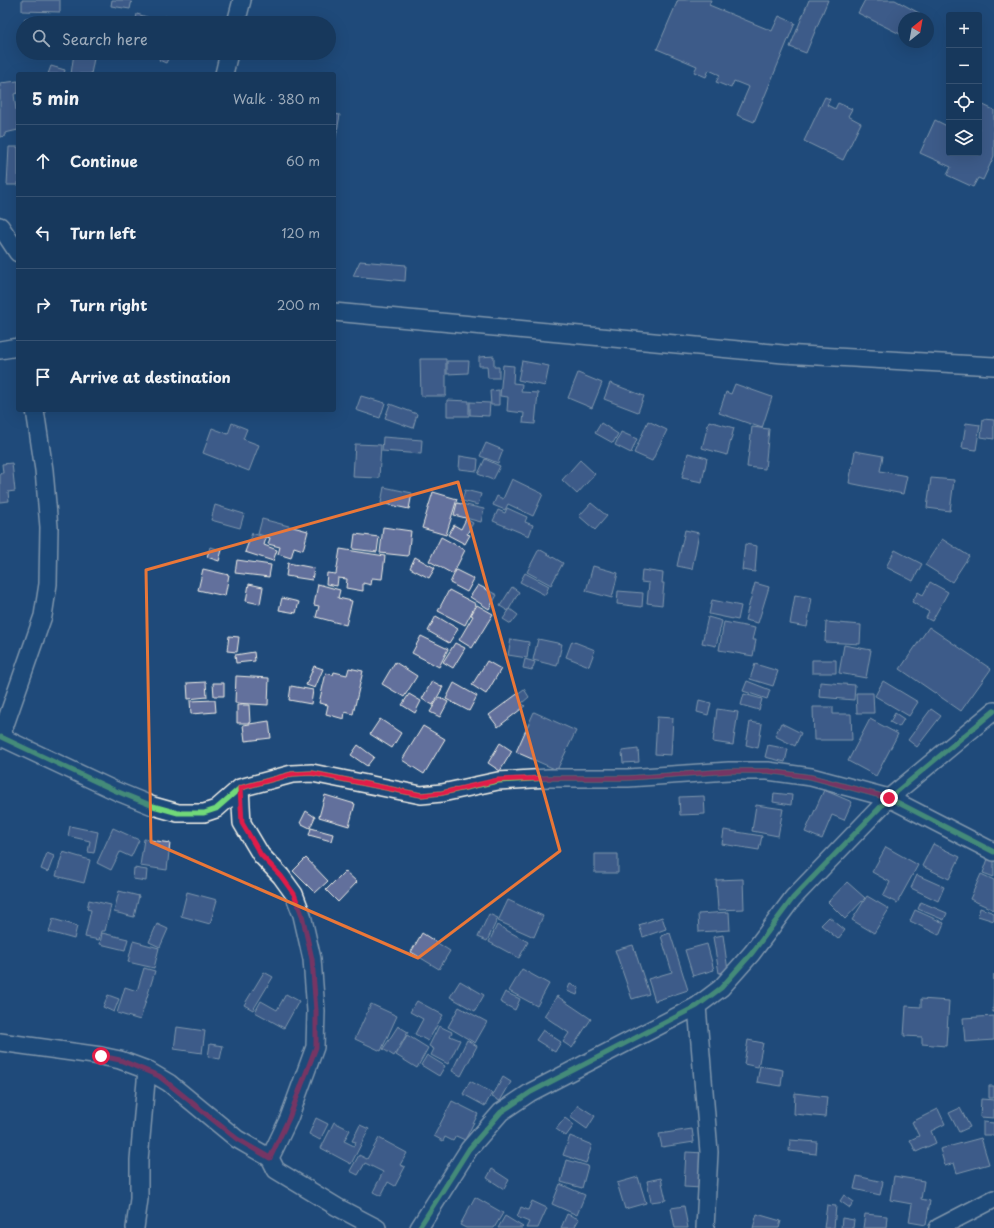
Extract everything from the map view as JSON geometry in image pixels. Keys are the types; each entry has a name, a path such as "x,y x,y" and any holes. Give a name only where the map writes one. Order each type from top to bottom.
{"street":[{"path":"238,16 242,0"},
{"path":"224,72 227,60"},
{"path":"0,226 16,250"},
{"path":"336,312 782,354 994,366"},
{"path":"0,350 16,347"},
{"path":"35,412 44,470 49,527 48,584 43,616 0,738 116,791 153,806 178,813 204,813 216,809 240,788 292,774 312,773 421,795 442,793 498,780 548,778 628,778 729,771 768,771 811,777 889,798 994,852"},
{"path":"419,1228 469,1149 501,1112 531,1092 697,1006 721,988 752,954 793,898 889,798 994,711"},
{"path":"240,788 242,823 261,855 281,876 294,894 302,915 312,959 316,1011 316,1047 289,1118 270,1158"},
{"path":"697,1006 709,1152 705,1228"},
{"path":"0,1042 101,1056 147,1070 169,1083 237,1139 270,1158 276,1170 337,1207 377,1228"},
{"path":"135,1228 139,1199 139,1160 147,1070"},
{"path":"938,1228 994,1199"}],"highlighted area":[{"path":"458,482 560,851 418,958 151,842 146,570"}],"building":[{"path":"22,0 60,0 60,12 22,11"},
{"path":"112,0 132,0 130,9 111,6"},
{"path":"678,0 711,0 709,5 772,31 779,16 795,23 754,122 737,115 749,87 734,81 731,88 716,82 720,75 709,70 706,77 694,72 697,66 657,49"},
{"path":"809,0 828,0 806,53 790,47"},
{"path":"865,0 895,0 917,12 898,12 898,33 858,13"},
{"path":"73,60 94,60 91,72 71,72"},
{"path":"159,60 168,60 166,63"},
{"path":"51,66 65,70 64,72 49,72"},
{"path":"16,81 16,94 14,94 16,130 5,133 5,136 0,137 0,83"},
{"path":"825,97 830,99 827,105 835,109 838,103 852,109 848,116 861,123 843,160 804,141"},
{"path":"982,104 994,110 994,156 983,180 978,178 973,187 947,175 951,167 920,153 935,120 946,126 946,156 982,156"},
{"path":"336,114 340,115 336,136"},
{"path":"9,147 16,147 16,185 7,185"},
{"path":"360,261 406,265 405,281 353,276"},
{"path":"494,356 494,367 499,367 499,378 488,378 487,366 479,366 479,357"},
{"path":"420,359 446,359 446,396 421,396"},
{"path":"447,361 469,361 468,373 447,374"},
{"path":"522,361 549,366 545,386 518,380"},
{"path":"503,365 514,366 513,383 522,384 521,392 538,393 535,424 523,423 524,413 507,411 508,397 500,396"},
{"path":"578,373 602,383 592,408 568,398"},
{"path":"610,383 644,396 638,412 604,399"},
{"path":"735,384 772,397 762,428 719,413 726,392 731,394"},
{"path":"499,390 499,405 491,405 490,391"},
{"path":"361,396 385,403 380,418 356,410"},
{"path":"447,400 469,401 469,416 447,416"},
{"path":"470,402 490,403 489,416 470,415"},
{"path":"390,404 417,414 413,428 385,418"},
{"path":"983,419 994,420 994,439 981,437"},
{"path":"648,421 667,430 652,461 634,453"},
{"path":"709,421 734,428 727,455 702,448"},
{"path":"232,423 247,429 243,439 259,445 249,471 203,453 212,428 228,434"},
{"path":"601,423 618,434 613,443 595,433"},
{"path":"966,423 980,425 976,450 962,448"},
{"path":"752,427 769,429 765,469 747,467"},
{"path":"621,432 637,439 631,453 615,445"},
{"path":"383,437 422,440 421,454 382,451"},
{"path":"486,443 503,450 498,463 480,456"},
{"path":"355,444 381,445 379,478 353,477"},
{"path":"855,451 883,456 880,471 907,476 903,494 849,483"},
{"path":"688,453 707,458 702,482 682,478"},
{"path":"460,456 478,459 477,471 459,469"},
{"path":"485,459 500,466 493,480 478,474"},
{"path":"580,460 595,474 577,494 562,480"},
{"path":"12,463 15,491 8,492 9,501 0,502 0,473 3,473 2,464"},
{"path":"931,478 954,480 950,511 927,508"},
{"path":"512,479 543,494 533,516 508,504 505,510 493,505 497,496 503,499"},
{"path":"384,487 412,493 409,509 381,503"},
{"path":"465,490 481,494 478,505 462,501"},
{"path":"433,492 457,499 446,535 422,528"},
{"path":"457,503 484,509 481,522 454,515"},
{"path":"591,503 607,516 595,530 579,516"},
{"path":"215,505 244,514 240,528 211,520"},
{"path":"507,508 527,517 525,522 533,525 529,536 493,521 498,510 505,513"},
{"path":"262,519 308,531 303,550 294,547 291,558 278,554 280,547 268,544 270,538 258,534"},
{"path":"466,519 473,523 467,534 470,535 465,544 448,535 454,525 461,529"},
{"path":"383,527 411,531 408,556 380,553"},
{"path":"685,530 699,533 692,569 677,566"},
{"path":"252,533 266,538 264,545 277,550 273,561 245,552"},
{"path":"355,534 379,537 377,552 353,549"},
{"path":"441,537 465,550 453,574 429,561"},
{"path":"942,539 969,556 952,582 925,565"},
{"path":"745,544 757,546 755,572 742,570"},
{"path":"210,547 222,550 219,561 207,557"},
{"path":"340,549 385,556 382,579 372,578 371,585 363,583 363,591 346,588 347,579 338,578 337,586 326,584 327,573 336,574"},
{"path":"539,549 563,563 551,585 527,572"},
{"path":"895,550 922,564 913,581 886,567"},
{"path":"415,557 435,568 429,578 410,568"},
{"path":"237,560 271,565 269,577 235,573"},
{"path":"288,563 314,568 312,580 286,576"},
{"path":"593,566 618,573 612,598 586,591"},
{"path":"203,569 229,575 225,596 198,590"},
{"path":"456,570 474,579 467,592 450,583"},
{"path":"642,570 663,573 662,583 664,583 662,605 647,603 649,583 641,582"},
{"path":"525,573 549,586 545,595 520,582"},
{"path":"930,582 948,592 932,621 926,618 929,612 912,602 918,592 923,595"},
{"path":"755,583 769,587 758,623 745,620"},
{"path":"249,584 263,587 260,604 246,601"},
{"path":"318,584 340,590 338,598 352,601 346,625 316,617 319,606 314,605"},
{"path":"478,585 497,595 489,609 470,597"},
{"path":"512,587 519,592 508,611 500,606"},
{"path":"449,590 476,604 465,625 438,611"},
{"path":"618,591 643,593 642,607 617,604"},
{"path":"795,595 812,598 807,627 790,624"},
{"path":"282,598 299,602 296,613 279,610"},
{"path":"712,600 741,606 738,620 709,614"},
{"path":"477,605 493,614 472,648 459,640 473,616 471,615"},
{"path":"510,609 518,615 511,624 503,619"},
{"path":"436,616 458,629 449,643 428,631"},
{"path":"708,617 722,621 716,646 702,643"},
{"path":"724,622 755,628 752,640 756,640 753,656 719,650"},
{"path":"826,622 861,625 860,644 825,642"},
{"path":"929,627 991,669 961,711 900,669"},
{"path":"229,636 239,637 237,652 227,651"},
{"path":"421,636 448,649 439,667 412,653"},
{"path":"511,639 529,642 527,658 508,655"},
{"path":"538,639 562,644 557,666 533,660"},
{"path":"572,641 595,650 589,666 566,657"},
{"path":"455,643 465,648 453,668 443,662"},
{"path":"844,645 871,650 866,678 839,673"},
{"path":"254,652 255,661 236,663 235,655"},
{"path":"525,659 535,662 532,670 523,668"},
{"path":"812,660 836,660 836,673 812,673"},
{"path":"487,661 501,669 486,694 472,685"},
{"path":"395,662 417,676 404,697 382,684"},
{"path":"755,664 778,671 773,686 750,679"},
{"path":"314,666 323,669 315,688 306,685"},
{"path":"349,668 363,671 353,714 345,712 344,719 326,714 328,705 319,703 326,673 333,675 334,672 347,675"},
{"path":"236,676 269,678 268,705 235,703"},
{"path":"432,681 443,687 433,705 422,699"},
{"path":"747,681 770,690 767,699 743,691"},
{"path":"883,681 918,702 909,716 875,696"},
{"path":"206,682 207,697 188,699 187,683"},
{"path":"820,682 855,685 854,700 819,697"},
{"path":"213,683 224,683 224,696 214,696"},
{"path":"454,683 477,696 469,711 446,699"},
{"path":"291,686 313,690 311,704 289,700"},
{"path":"524,689 529,697 522,703 525,706 498,727 489,715"},
{"path":"856,693 873,693 874,713 857,713"},
{"path":"409,694 421,701 415,713 402,705"},
{"path":"744,694 762,699 759,710 741,705"},
{"path":"439,697 448,702 440,717 430,712"},
{"path":"215,700 216,712 191,714 190,701"},
{"path":"699,700 711,703 708,715 697,712"},
{"path":"237,705 249,705 250,723 237,723"},
{"path":"813,707 833,707 833,714 851,714 852,740 814,740"},
{"path":"717,709 738,712 733,745 713,742"},
{"path":"931,709 941,716 917,747 908,740"},
{"path":"534,712 576,731 557,770 516,752"},
{"path":"895,713 904,719 899,727 890,722"},
{"path":"657,717 673,718 671,755 655,754"},
{"path":"380,719 401,733 392,748 370,734"},
{"path":"870,719 898,734 876,776 848,761"},
{"path":"269,721 271,738 245,741 243,725"},
{"path":"750,722 762,724 758,748 746,745"},
{"path":"781,723 801,733 795,746 775,736"},
{"path":"423,726 445,739 424,774 402,760"},
{"path":"500,743 512,751 500,771 488,763"},
{"path":"358,745 374,757 367,766 351,755"},
{"path":"768,745 788,749 785,762 765,757"},
{"path":"638,749 639,762 623,763 622,751"},
{"path":"824,790 852,802 844,820 832,815 822,839 805,832"},
{"path":"774,793 792,795 791,805 773,802"},
{"path":"325,795 355,804 349,826 319,817"},
{"path":"704,796 705,814 680,815 679,797"},
{"path":"756,805 783,809 778,836 752,831"},
{"path":"306,811 315,817 310,828 300,823"},
{"path":"70,826 98,832 94,853 88,852 90,841 68,836"},
{"path":"113,828 139,840 131,857 120,852 111,870 97,863"},
{"path":"311,828 333,834 331,841 309,835"},
{"path":"724,830 762,836 759,850 722,844"},
{"path":"144,839 170,843 167,870 140,866"},
{"path":"933,844 960,857 949,879 922,866"},
{"path":"886,847 918,865 897,903 883,896 890,882 872,872"},
{"path":"63,852 90,860 84,883 56,876"},
{"path":"47,853 54,856 48,872 41,869"},
{"path":"595,854 618,854 618,873 595,873"},
{"path":"989,856 994,858 994,877 983,873"},
{"path":"306,858 328,881 315,893 293,871"},
{"path":"134,868 147,870 146,881 133,879"},
{"path":"345,871 357,882 338,902 326,890"},
{"path":"981,874 994,880 994,910 970,899"},
{"path":"917,875 944,887 938,901 911,888"},
{"path":"743,879 744,909 718,910 716,880"},
{"path":"847,882 865,898 845,919 828,902"},
{"path":"119,891 139,896 134,917 114,912"},
{"path":"187,892 217,900 210,924 181,916"},
{"path":"867,896 889,909 874,933 852,920"},
{"path":"89,900 111,905 105,931 101,931 99,940 85,937 91,910 87,909"},
{"path":"508,900 543,916 534,937 498,921"},
{"path":"921,902 947,913 944,920 918,909"},
{"path":"980,908 994,913 994,921 978,916"},
{"path":"915,910 944,923 939,935 910,921"},
{"path":"729,912 730,930 699,932 698,914"},
{"path":"489,914 498,918 487,941 478,937"},
{"path":"662,917 666,929 643,937 639,925"},
{"path":"829,917 845,930 838,939 821,925"},
{"path":"53,919 77,926 74,939 49,932"},
{"path":"157,924 168,929 160,947 149,942"},
{"path":"497,925 528,942 519,958 489,942"},
{"path":"102,933 128,939 125,950 100,944"},
{"path":"422,933 450,951 439,969 411,952"},
{"path":"670,933 688,990 655,1001 648,979 672,972 661,936"},
{"path":"723,935 728,971 719,973 713,937"},
{"path":"133,941 159,948 154,968 128,962"},
{"path":"707,944 714,970 693,976 685,950"},
{"path":"633,945 649,994 632,999 615,950"},
{"path":"144,968 155,971 140,1020 117,1013 125,987 137,991"},
{"path":"522,969 549,984 537,1006 509,991"},
{"path":"264,972 273,977 253,1010 244,1005"},
{"path":"994,974 994,1012 993,1012"},
{"path":"460,981 484,995 475,1011 450,997"},
{"path":"570,984 579,988 577,995 567,991"},
{"path":"505,992 520,999 515,1010 500,1002"},
{"path":"286,994 299,1001 284,1028 255,1012 261,1001 277,1010"},
{"path":"108,995 119,999 114,1012 103,1007"},
{"path":"557,996 591,1019 572,1048 563,1042 569,1033 544,1016"},
{"path":"921,999 949,1001 946,1046 922,1044 922,1037 904,1036 906,1006 921,1007"},
{"path":"417,1001 443,1015 428,1041 415,1034 423,1019 410,1012"},
{"path":"371,1004 397,1016 381,1051 355,1039"},
{"path":"459,1007 487,1022 475,1043 448,1027"},
{"path":"994,1016 994,1040 965,1042 963,1018"},
{"path":"398,1026 408,1032 394,1056 383,1049"},
{"path":"439,1026 452,1032 450,1036 460,1040 448,1064 431,1055 434,1049 429,1046"},
{"path":"177,1027 205,1031 202,1053 174,1049"},
{"path":"543,1030 561,1042 555,1052 536,1040"},
{"path":"407,1035 428,1048 417,1068 396,1055"},
{"path":"467,1040 477,1046 461,1076 452,1071"},
{"path":"748,1040 763,1043 758,1067 744,1064"},
{"path":"210,1044 223,1046 220,1059 208,1057"},
{"path":"427,1055 445,1066 439,1076 421,1065"},
{"path":"760,1066 783,1070 781,1086 757,1082"},
{"path":"503,1077 511,1082 500,1101 492,1097"},
{"path":"470,1081 492,1093 485,1106 463,1094"},
{"path":"989,1086 994,1086 994,1098 989,1098"},
{"path":"795,1093 827,1097 825,1117 794,1114"},
{"path":"981,1099 994,1100 994,1118 980,1117"},
{"path":"452,1101 478,1114 465,1140 456,1136 453,1141 445,1137 443,1141 434,1136"},
{"path":"578,1105 595,1116 587,1129 570,1117"},
{"path":"960,1108 970,1127 959,1132 949,1113"},
{"path":"938,1109 945,1124 931,1131 936,1143 916,1152 910,1140 919,1136 912,1122"},
{"path":"316,1118 328,1124 320,1140 309,1134"},
{"path":"565,1118 574,1125 566,1136 556,1129"},
{"path":"334,1122 350,1130 344,1141 354,1146 356,1142 352,1141 360,1125 369,1129 351,1164 321,1148"},
{"path":"983,1122 994,1123 994,1135 983,1135"},
{"path":"692,1129 694,1142 662,1147 659,1134"},
{"path":"570,1136 592,1145 586,1163 563,1155"},
{"path":"379,1138 407,1153 400,1165 405,1167 395,1186 388,1182 381,1196 373,1192 383,1172 365,1163 358,1175 350,1171 359,1155 367,1159"},
{"path":"981,1138 989,1164 957,1173 954,1163 945,1166 940,1149"},
{"path":"790,1140 817,1142 816,1154 789,1151"},
{"path":"686,1152 705,1153 702,1188 684,1187"},
{"path":"567,1160 588,1166 582,1188 561,1182"},
{"path":"492,1169 509,1180 504,1189 487,1178"},
{"path":"857,1176 883,1182 880,1195 854,1189"},
{"path":"894,1176 924,1181 921,1199 930,1201 926,1225 909,1222 912,1204 890,1200"},
{"path":"638,1177 646,1203 625,1209 617,1183"},
{"path":"661,1178 666,1200 651,1202 647,1181"},
{"path":"560,1184 585,1195 577,1215 552,1204"},
{"path":"844,1195 854,1202 850,1208 840,1201"},
{"path":"475,1197 503,1213 494,1228 466,1228 460,1225"},
{"path":"532,1201 547,1208 538,1228 526,1228 529,1222 517,1217 521,1207 528,1210"},
{"path":"827,1205 836,1206 834,1228 824,1228"},
{"path":"684,1206 688,1228 675,1228 671,1208"},
{"path":"567,1214 579,1219 574,1228 561,1228"},
{"path":"757,1214 781,1221 779,1228 753,1228"},
{"path":"865,1214 887,1216 886,1228 863,1228"},
{"path":"505,1216 523,1227 498,1228"},
{"path":"842,1218 854,1220 853,1228 841,1228"}],"cycle path":[{"path":"419,1228 469,1149 501,1112 531,1092 697,1006 721,988 752,953 793,898 889,798 994,711"},
{"path":"1,737 116,791 153,806 178,813 204,813 216,809 240,788 292,774 312,773 421,795 442,793 498,781 548,778 628,778 729,771 768,771 811,777 889,798 994,852"}],"route":[{"path":"101,1056 120,1060 159,1076 185,1095 205,1114 237,1139 270,1158 289,1118 316,1047 316,1011 312,959 302,915 294,894 281,876 252,843 242,823 240,788 292,774 312,773 408,794 421,795 442,793 498,780 548,778 628,778 729,771 768,771 811,777 889,798"}]}
